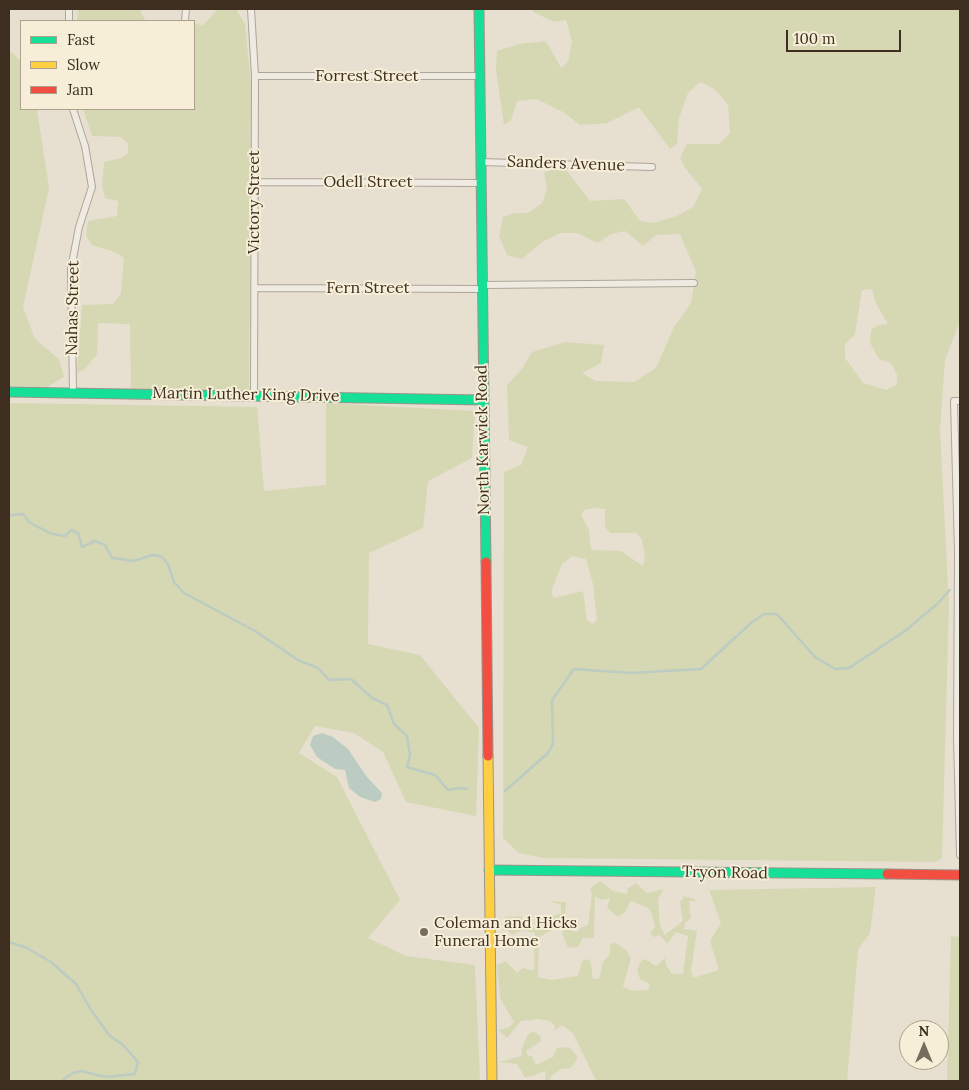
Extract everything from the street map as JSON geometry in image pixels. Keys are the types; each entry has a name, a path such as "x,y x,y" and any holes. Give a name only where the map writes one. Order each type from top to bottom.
{"street":[{"name":"Victory Street","path":"251,9 255,76 254,395"},
{"name":"North Karwick Road","path":"479,9 492,1081"},
{"name":"Forrest Street","path":"255,76 480,76"},
{"name":"Nahas Street","path":"73,110 85,146 92,187 80,227 71,269 73,392"},
{"name":"Sanders Avenue","path":"480,162 652,167"},
{"name":"Odell Street","path":"255,182 480,183"},
{"name":"Fern Street","path":"254,288 694,284"},
{"name":"Martin Luther King Drive","path":"9,392 483,400"},
{"path":"960,401 954,401 958,552 957,738 960,856"},
{"name":"Tryon Road","path":"489,870 960,875"}],"green space":[{"path":"78,9 144,9 140,11 145,20 77,20"},
{"path":"218,9 236,9 245,24 251,85 249,391 131,389 130,324 98,323 97,354 85,369 77,373 82,305 113,304 121,294 124,258 115,252 92,245 86,236 88,221 117,216 118,201 105,198 102,185 104,162 122,158 128,153 128,143 121,137 92,136 83,110 195,110 195,24 203,25"},
{"path":"533,9 960,9 960,321 945,360 940,430 949,604 942,858 935,862 544,858 519,853 503,838 504,472 521,465 528,447 509,440 507,385 521,370 532,352 565,342 604,345 601,363 582,373 596,381 634,382 656,368 674,327 691,303 696,272 680,234 656,235 643,246 625,231 611,234 598,243 577,233 561,233 542,242 522,259 507,255 499,236 503,217 514,213 528,213 542,203 547,189 544,173 554,168 567,171 590,201 624,199 640,221 653,223 677,216 693,207 702,189 680,158 687,144 719,144 730,133 728,104 714,89 700,82 688,93 679,118 677,144 670,149 639,107 607,123 580,125 563,112 537,99 517,101 511,120 504,125 496,70 497,51 519,44 546,41 561,68 568,62 572,41 566,20 554,22 533,12","holes":["870,289 873,291 875,302 888,324 878,325 871,330 870,343 879,359 891,363 897,375 897,385 886,390 863,383 845,358 845,344 855,334 862,290","605,509 605,527 610,533 636,533 642,539 645,558 643,566 621,551 591,550 589,530 581,515 584,510","572,556 586,559 593,584 597,620 592,624 587,620 583,591 554,598 551,592 562,564"]},
{"path":"9,50 20,60 20,110 37,110 49,188 23,307 35,339 59,359 64,377 47,387 9,386"},
{"path":"9,403 257,407 264,491 326,485 326,403 475,411 472,458 428,481 423,528 369,553 368,644 420,655 479,728 476,816 406,802 383,752 354,733 315,726 299,753 337,777 400,900 368,938 406,956 475,965 480,1081 9,1081"},
{"path":"601,881 613,891 627,894 628,888 636,883 647,893 664,889 658,899 660,926 665,935 683,921 680,902 684,896 699,901 689,901 691,918 685,923 684,929 697,931 691,971 693,978 719,970 710,941 721,923 709,890 876,887 870,933 858,950 847,1081 596,1081 573,1033 562,1025 554,1031 555,1025 550,1021 538,1019 521,1021 507,1038 498,1030 509,1027 514,1022 500,998 497,965 506,961 517,973 523,968 534,971 535,933 522,930 512,935 507,930 505,917 522,916 522,924 528,930 537,926 542,915 550,917 561,914 561,905 549,901 566,902 565,917 555,919 554,929 539,937 538,977 551,980 578,976 582,961 588,959 591,963 593,979 599,979 603,962 610,954 610,945 615,942 627,951 631,958 623,987 633,991 648,990 650,984 640,979 637,970 641,961 645,959 656,966 665,958 666,965 672,974 683,974 688,936 676,932 667,944 660,935 654,937 650,933 655,927 652,914 648,908 631,901 625,912 618,917 607,908 610,898 602,900 595,896 594,938 583,938 578,947 568,948 562,933 565,929 577,932 580,928 588,925 592,895 590,888"},
{"path":"951,936 960,937 960,1081 947,1081 947,1070 949,1070"},
{"path":"533,1031 540,1036 541,1041 526,1051 528,1056 532,1056 536,1065 553,1057 557,1048 569,1047 578,1057 571,1068 561,1069 551,1076 550,1079 554,1081 542,1081 545,1080 546,1071 525,1078 517,1064 499,1062 522,1056 521,1050 527,1036"}],"shaded area":[{"path":"322,733 333,737 348,749 367,777 382,793 381,799 375,802 360,797 349,788 345,770 335,769 317,757 310,745 313,736"}],"waterway":[{"path":"9,515 23,514 30,523 52,534 65,536 71,530 78,533 82,547 95,541 105,545 112,558 134,561 152,555 161,556 168,564 174,582 184,593 255,631 298,660 318,668 329,680 351,679 372,698 387,705 394,724 407,736 410,755 407,767 435,775 448,790 467,789"},
{"path":"505,791 548,753 553,744 552,700 574,669 631,673 701,669 751,623 764,614 777,614 815,657 835,669 849,668 905,631 936,605 950,590"},
{"path":"9,942 27,948 51,962 76,984 91,1010 110,1036 123,1045 138,1062 135,1074 105,1077 81,1071 73,1073 61,1081"}],"traffic: fast":[{"path":"479,9 486,562"},
{"path":"9,392 483,400"},
{"path":"489,870 887,874"}],"traffic: slow":[{"path":"488,756 492,1081"}],"traffic: jam":[{"path":"486,562 488,756"},
{"path":"887,874 960,875"}],"place":[{"name":"Coleman and Hicks Funeral Home","path":"424,932"}]}
